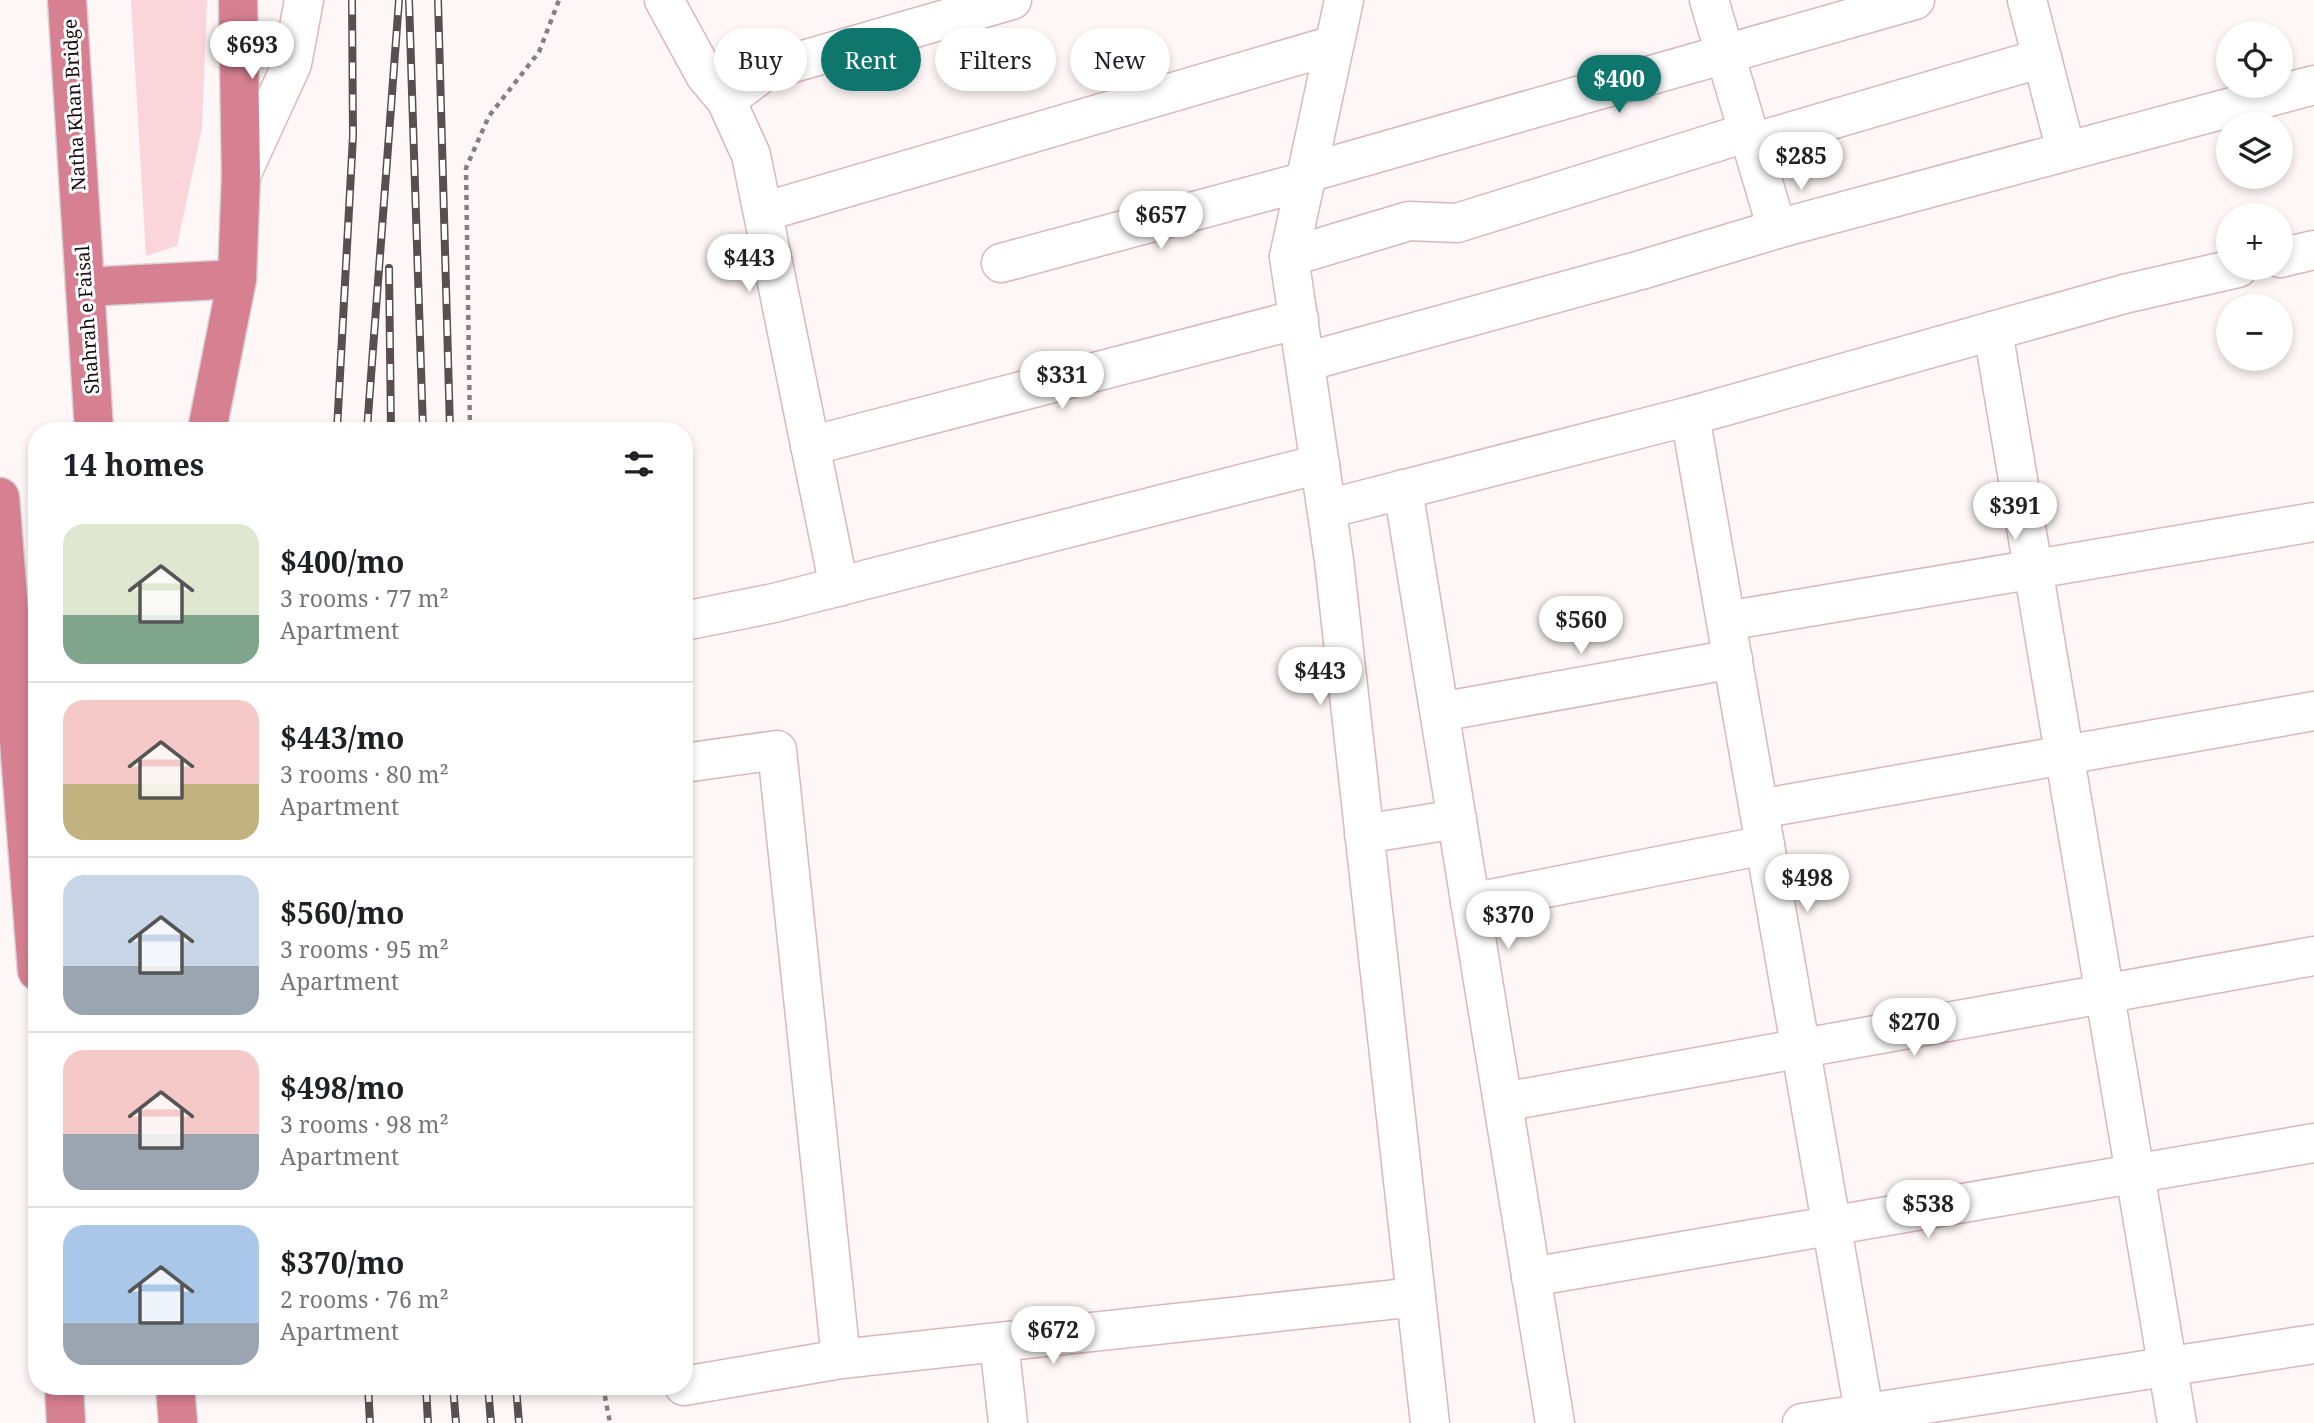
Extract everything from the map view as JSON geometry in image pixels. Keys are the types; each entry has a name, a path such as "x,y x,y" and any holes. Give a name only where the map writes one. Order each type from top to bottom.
{"highway":[{"name":"Natha Khan Bridge","path":"67,0 80,210"},
{"path":"209,422 237,279 241,175 238,0"},
{"name":"Shahrah e Faisal","path":"80,210 93,422"},
{"path":"85,287 237,279"},
{"path":"0,497 28,856"},
{"path":"64,1395 66,1423"}],"street":[{"path":"241,175 292,64 304,0"},
{"path":"664,0 705,75 726,100 751,155 838,587"},
{"path":"726,100 765,71 1012,0"},
{"path":"1344,0 1289,257 1327,509 1430,1423"},
{"path":"1709,0 1777,229"},
{"path":"1001,263 1915,0"},
{"path":"2027,0 2066,151"},
{"path":"763,212 1334,45"},
{"path":"1289,257 1409,221 1457,223 1750,138 2042,58"},
{"path":"1305,362 1642,270 1777,229 2314,85"},
{"path":"2293,255 2314,250"},
{"path":"1327,509 1690,416 2124,293 2216,273"},
{"path":"810,446 1298,319"},
{"path":"1993,331 2177,1423"},
{"path":"1690,416 1865,1418"},
{"path":"693,619 838,587 1320,464"},
{"path":"1404,489 1555,1423"},
{"path":"1726,621 2314,522"},
{"path":"1440,712 1732,659"},
{"path":"1470,903 1762,827 2064,755 2314,711"},
{"path":"693,761 777,750 841,1359"},
{"path":"1364,834 1457,819"},
{"path":"1503,1102 2314,956"},
{"path":"1531,1278 2314,1143"},
{"path":"693,1384 841,1359 1416,1297"},
{"path":"999,1342 1008,1423"},
{"path":"1802,1423 1865,1418 2314,1344"}],"path":[{"path":"470,422 466,168 489,116 539,52 559,0"},
{"path":"605,1395 610,1423"}],"shaded area":[{"path":"131,0 207,0 202,128 177,246 146,256"}],"railway":[{"path":"337,422 353,136 352,0"},
{"path":"368,422 399,0"},
{"path":"409,0 423,422"},
{"path":"438,0 450,422"},
{"path":"389,268 391,422"},
{"path":"368,1395 370,1423"},
{"path":"426,1395 428,1423"},
{"path":"454,1395 456,1423"},
{"path":"489,1395 491,1423"},
{"path":"517,1395 519,1423"}]}
